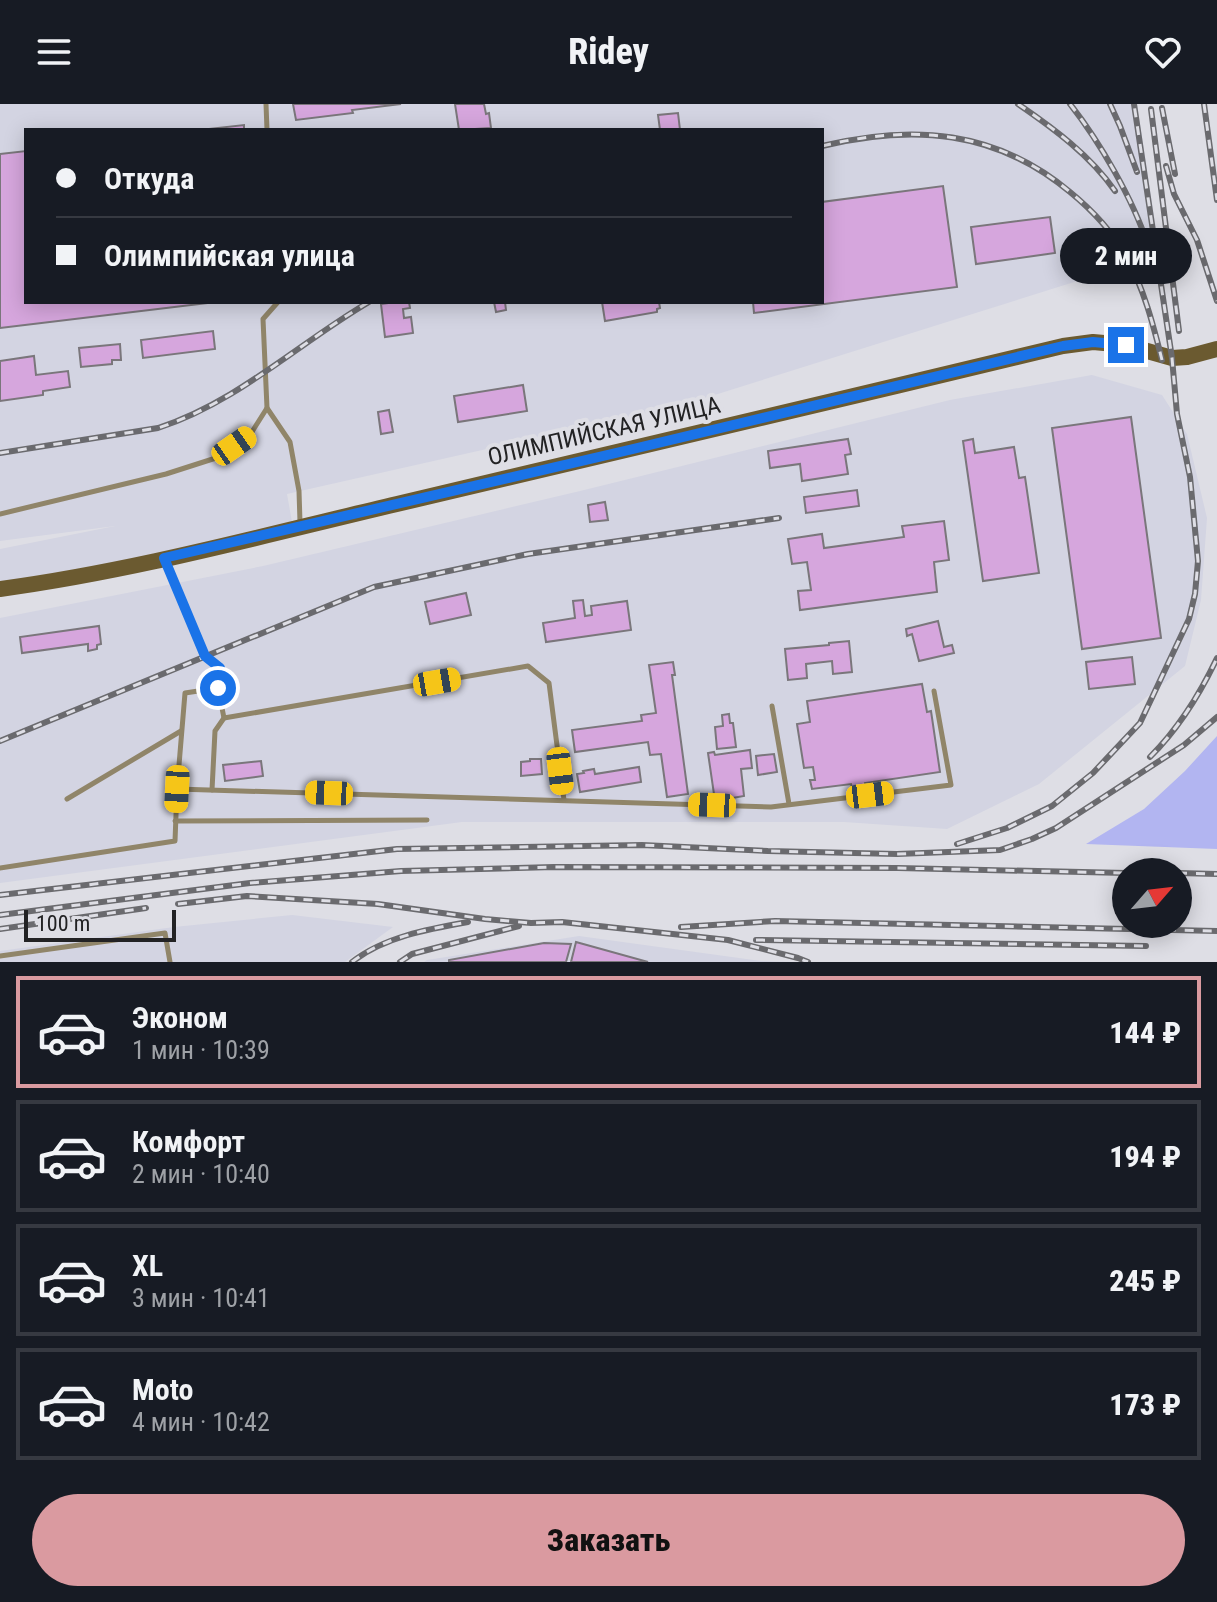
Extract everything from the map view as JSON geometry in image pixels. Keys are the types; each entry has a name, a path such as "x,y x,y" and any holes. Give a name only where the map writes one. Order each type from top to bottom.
{"street":[{"name":"ОЛИМПИЙСКАЯ УЛИЦА","path":"0,589 69,580 679,439 1063,346 1093,342 1126,345 1172,358 1217,349"}],"lane":[{"path":"266,104 267,128"},
{"path":"276,304 263,319 267,408 290,442 299,491 300,527"},
{"path":"0,514 166,474 219,457 250,435 267,408"},
{"path":"164,558 205,656 220,668 218,688 224,718"},
{"path":"212,790 215,731 224,718 528,666 549,683 564,800"},
{"path":"0,868 175,841 185,693 218,688"},
{"path":"177,789 771,807 951,785 934,691"},
{"path":"772,706 789,804"},
{"path":"67,799 182,731"},
{"path":"175,821 427,820"},
{"path":"0,956 165,933 170,962"}],"shaded area":[{"path":"0,104 1137,104 1160,255 686,404 287,494 292,522 148,557 0,582 0,549 115,526 0,541"},
{"path":"1092,375 1162,395 1187,434 1207,518 1201,600 1185,666 1039,784 947,829 844,822 462,822 0,883 0,618 263,566 950,400"},
{"path":"1217,736 1217,849 1086,844 1144,809"},
{"path":"292,915 393,927 345,962 0,962 0,951 174,927"},
{"path":"579,936 761,961 791,962 424,962"}],"building":[{"path":"293,104 401,104 296,120"},
{"path":"455,104 484,104 491,128 459,128"},
{"path":"678,113 680,128 660,128 658,115"},
{"path":"24,151 24,304 199,304 0,328 0,154"},
{"path":"943,186 957,287 754,313 753,304 824,304 824,202"},
{"path":"1050,217 1055,253 976,264 971,227"},
{"path":"381,304 409,304 410,308 403,309 404,318 411,317 413,333 385,337"},
{"path":"494,304 505,304 506,310 496,312"},
{"path":"602,304 659,304 657,312 605,321"},
{"path":"213,331 215,349 143,358 141,340"},
{"path":"120,344 121,360 81,367 79,348"},
{"path":"34,356 36,375 68,371 70,387 43,391 43,395 0,401 0,361"},
{"path":"523,385 527,411 458,422 454,396"},
{"path":"389,410 393,432 381,434 378,412"},
{"path":"1131,417 1161,638 1082,649 1052,428"},
{"path":"848,439 851,454 845,455 848,474 802,481 800,464 770,468 768,451"},
{"path":"973,439 975,453 1014,447 1019,478 1025,477 1039,573 983,581 963,441"},
{"path":"857,490 859,506 806,513 804,497"},
{"path":"605,502 608,520 590,522 588,505"},
{"path":"944,521 949,560 934,562 937,592 800,610 798,591 811,590 807,562 792,564 788,539 822,534 824,548 904,537 902,526"},
{"path":"466,593 471,615 430,624 425,602"},
{"path":"583,600 585,616 592,615 591,606 627,601 631,630 546,642 543,623 575,618 573,601"},
{"path":"938,621 944,647 952,645 954,653 919,661 912,634 907,636 906,629"},
{"path":"99,626 101,644 97,645 97,649 88,651 88,644 22,653 20,637"},
{"path":"849,641 852,672 833,674 832,661 806,664 807,678 788,680 785,649"},
{"path":"1132,657 1135,684 1089,689 1086,662"},
{"path":"673,662 675,675 672,675 688,794 667,797 661,754 650,755 648,742 575,752 572,730 642,721 641,715 656,713 649,665"},
{"path":"922,684 927,712 931,711 940,772 865,783 866,791 853,793 851,784 812,789 810,780 815,780 813,767 804,768 797,724 810,722 807,701"},
{"path":"729,714 736,747 717,749 715,727 723,726 722,715"},
{"path":"750,750 752,768 741,769 744,796 715,801 708,753 714,752 715,755"},
{"path":"774,754 777,772 758,775 756,756"},
{"path":"541,759 542,774 521,776 521,762"},
{"path":"261,761 263,776 225,781 223,765"},
{"path":"639,767 641,782 580,792 577,774 583,771 594,769 595,774"},
{"path":"576,942 648,962 571,962"},
{"path":"544,943 571,944 566,962 449,962 449,960"}],"railway":[{"path":"1018,104 1083,154 1115,191"},
{"path":"1070,104 1114,171 1147,243"},
{"path":"1110,104 1137,172"},
{"path":"957,844 1007,828 1052,806 1093,773 1140,723 1189,619 1195,594 1198,561 1190,477 1177,414 1172,358 1134,104"},
{"path":"1204,104 1217,200"},
{"path":"1162,108 1175,174"},
{"path":"1151,109 1179,331"},
{"path":"824,146 889,135 952,138 983,144 1042,171 1086,206 1120,247 1143,294 1162,360"},
{"path":"1166,166 1174,194 1197,240 1217,301"},
{"path":"0,453 158,428 187,417 241,388 366,304"},
{"path":"0,741 374,587 528,554 779,518"},
{"path":"1150,757 1188,710 1217,658"},
{"path":"0,895 397,849 642,845 897,854 1000,850 1056,828 1184,745 1217,717"},
{"path":"0,915 250,883 401,871 554,867 898,868 1112,873"},
{"path":"1192,873 1217,874"},
{"path":"178,904 247,896 378,904 485,919 562,922 728,940 808,962"},
{"path":"0,929 146,908"},
{"path":"681,927 775,921 1217,931"},
{"path":"352,962 392,940 468,922"},
{"path":"400,962 412,954 519,926"},
{"path":"756,940 1146,946"}],"route":[{"path":"218,688 220,668 205,656 164,558 1063,346 1093,342 1126,345"}]}
